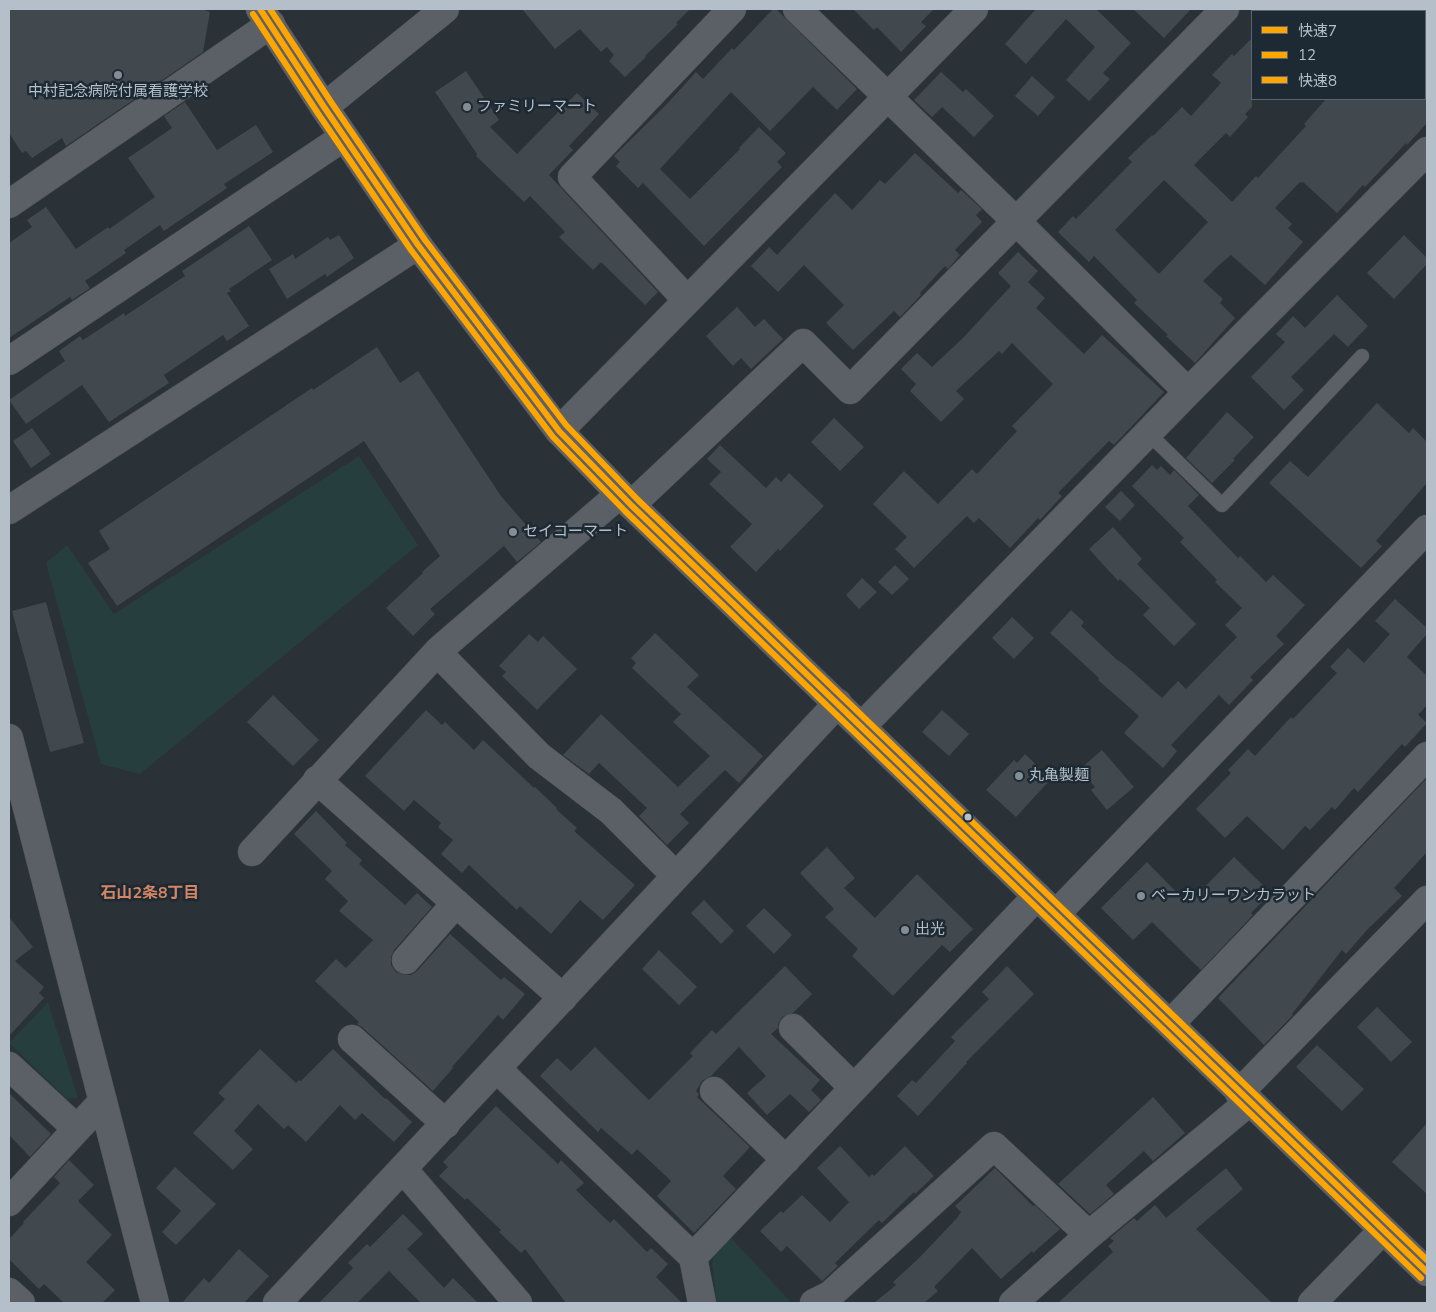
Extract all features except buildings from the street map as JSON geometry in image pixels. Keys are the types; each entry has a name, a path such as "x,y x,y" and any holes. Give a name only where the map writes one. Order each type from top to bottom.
{"highway":[{"path":"265,16 344,137 418,245 559,431 626,499 1427,1272"}],"street":[{"path":"324,107 445,9"},
{"path":"688,300 572,177 732,9"},
{"path":"797,9 1016,221 1188,392"},
{"path":"559,431 974,9"},
{"path":"252,852 437,652 626,499 802,343 850,390 1225,9"},
{"path":"9,204 265,16"},
{"path":"9,361 344,137"},
{"path":"862,726 1188,392 1427,151"},
{"path":"9,510 418,245"},
{"path":"693,1257 854,1088 1046,905 1427,528"},
{"path":"437,652 539,756 611,812 676,876"},
{"path":"278,1303 838,703"},
{"path":"9,738 155,1303"},
{"path":"1170,1024 1427,756"},
{"path":"318,780 563,998"},
{"path":"1013,1303 1244,1097 1427,900"},
{"path":"406,960 456,903"},
{"path":"793,1028 854,1088"},
{"path":"352,1039 446,1124"},
{"path":"9,1066 77,1129"},
{"path":"497,1069 693,1257 702,1303"},
{"path":"714,1091 786,1160"},
{"path":"9,1202 103,1101"},
{"path":"814,1303 830,1295 994,1146 1090,1235"},
{"path":"404,1169 518,1303"},
{"path":"1312,1303 1383,1230"},
{"path":"9,1292 21,1303"}],"lane":[{"path":"1148,433 1222,505 1362,356"}],"green space":[{"path":"359,456 418,545 140,774 101,764 46,563 67,545 114,614"},
{"path":"48,1002 78,1098 67,1099 9,1043"},
{"path":"731,1238 790,1301 787,1303 717,1303 712,1264 714,1252"}],"transit line":[{"name":"快速7","path":"260,9 418,245 559,431 631,505 1427,1272"},
{"name":"快速8","path":"270,9 425,240 566,425 637,499 1427,1260"},
{"name":"12","path":"253,14 411,250 553,437 625,511 1421,1278"}],"place":[{"name":"中村記念病院付属看護学校","path":"118,75"},
{"name":"ファミリーマート","path":"467,107"},
{"name":"セイコーマート","path":"513,532"},
{"name":"丸亀製麺","path":"1019,776"},
{"name":"ベーカリーワンカラット","path":"1141,896"},
{"name":"出光","path":"905,930"}],"district":[{"name":"石山2条8丁目","path":"150,894"}]}
